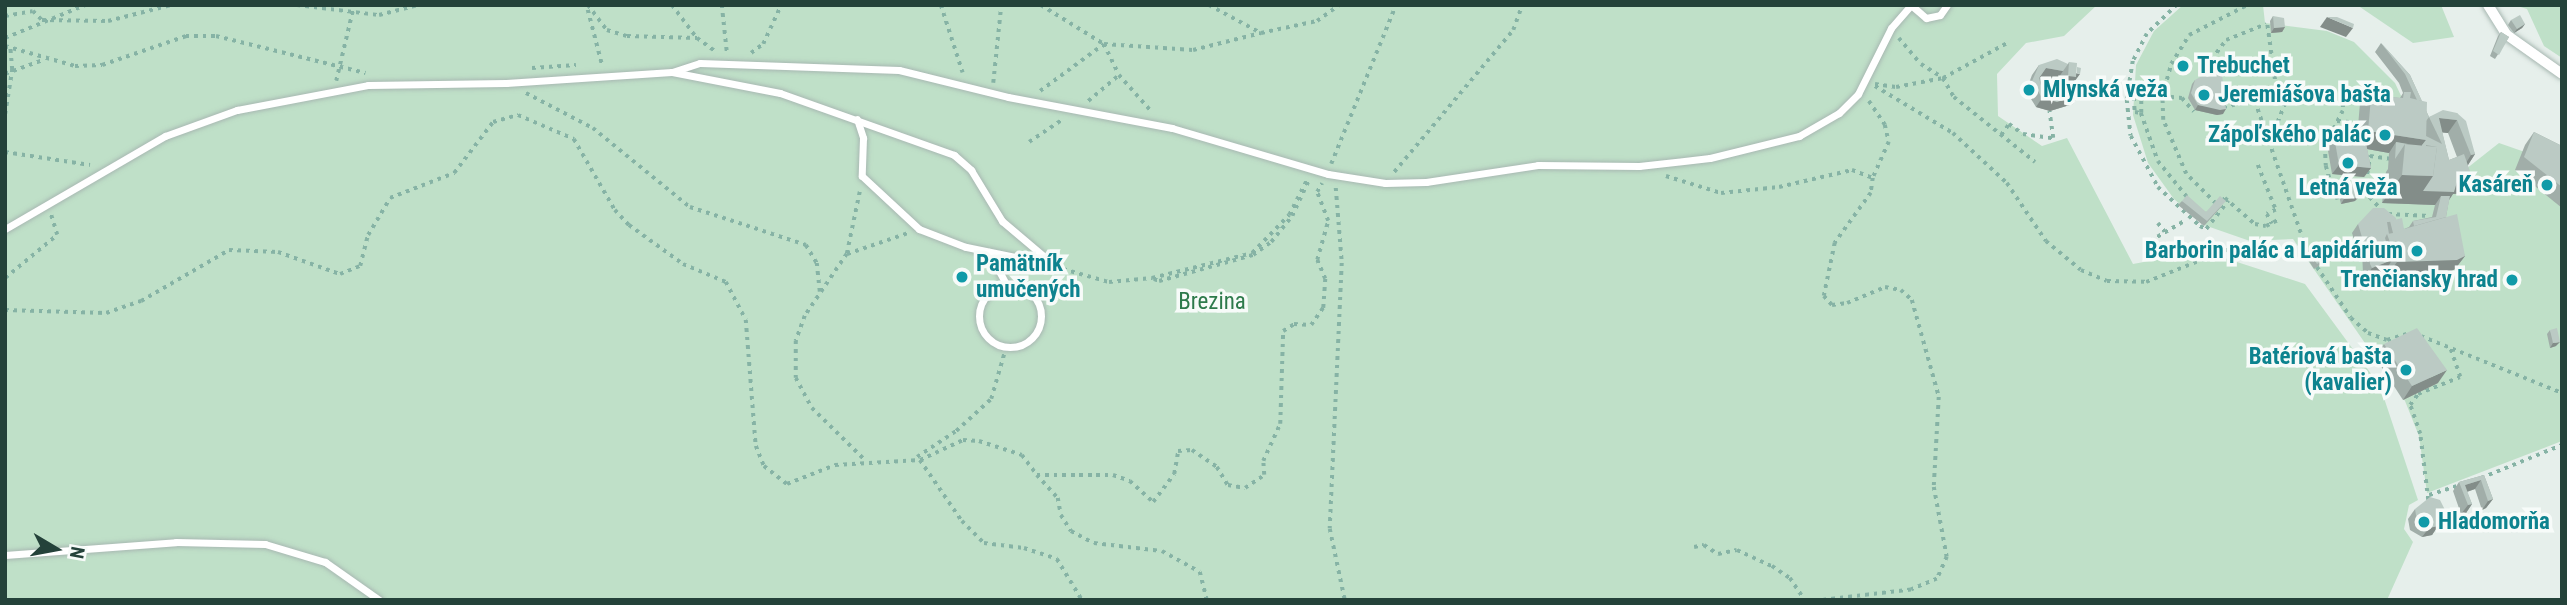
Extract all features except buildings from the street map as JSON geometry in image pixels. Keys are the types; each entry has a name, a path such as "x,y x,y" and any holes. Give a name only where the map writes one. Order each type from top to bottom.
{"street":[{"path":"2488,5 2513,40 2562,74"}],"lane":[{"path":"5,229 49,206 106,167 164,136 249,107 368,85 506,83 672,72 700,64 899,70 992,93 1152,124 1328,174 1385,183 1426,182 1538,165 1662,164 1758,150 1817,128 1858,94 1866,83 1891,28 1911,5 1926,18 1940,15 1948,5"},
{"path":"672,72 780,93 954,155 971,170 1002,221 1054,265"},
{"path":"857,119 863,138 863,176 919,229 989,252 1054,265"},
{"path":"989,252 1007,286 1029,293 1040,315 1030,339 1006,347 984,334 979,316 985,299 1007,286"},
{"path":"5,555 176,542 265,544 326,562 379,600"}],"path":[{"path":"5,38 42,20 85,5"},
{"path":"5,16 33,11 42,20 108,21 171,5"},
{"path":"297,5 379,15 418,5"},
{"path":"5,114 12,70 8,47 75,66 102,65 186,36 201,35 338,65 350,11 354,5"},
{"path":"588,5 607,30 626,36 697,38 672,5"},
{"path":"588,5 606,76"},
{"path":"722,5 728,64"},
{"path":"740,64 763,44 781,5"},
{"path":"941,5 960,69 978,89"},
{"path":"992,93 1001,5"},
{"path":"1041,5 1104,44 1193,50 1317,21 1339,5"},
{"path":"1209,5 1261,33"},
{"path":"1037,475 1113,475 1130,481 1153,502 1174,474 1178,451 1192,450 1217,467 1228,485 1245,488 1264,475 1263,461 1280,424 1283,331 1294,324 1311,325 1322,307 1325,279 1317,260 1328,221 1317,192 1328,174 1396,5"},
{"path":"1385,183 1513,30 1522,5"},
{"path":"2177,5 2147,34 2133,61 2127,100 2132,135 2158,187 2200,226 2206,229 2229,201"},
{"path":"2218,205 2186,174 2163,120 2162,96 2171,64 2189,36 2247,5"},
{"path":"2266,24 2277,96 2285,103"},
{"path":"2201,74 2226,40 2266,24 2276,26"},
{"path":"1891,28 1921,64 1943,78 1954,97 2035,162"},
{"path":"1866,83 1896,87 1943,78 2007,43"},
{"path":"1104,44 1119,75 1150,106 1152,124"},
{"path":"1028,100 1104,44"},
{"path":"5,74 45,59"},
{"path":"1029,142 1119,75"},
{"path":"2050,104 2052,82 2065,85"},
{"path":"506,83 593,128 690,207 806,246 817,262 820,292"},
{"path":"1866,83 1899,97 1953,134 2007,183 2046,241 2081,270 2107,281 2146,282 2226,250 2264,251"},
{"path":"1824,600 1911,590 1937,579 1947,557 1934,487 1939,397 1912,300 1902,290 1885,286 1847,303 1832,305 1824,296 1835,243 1871,193 1874,178 1889,142 1875,106 1858,94"},
{"path":"2141,94 2141,113 2158,161 2193,203"},
{"path":"2271,138 2285,103 2299,95 2344,95 2343,111 2325,146 2326,166 2335,198 2339,197"},
{"path":"2162,96 2182,98 2193,112"},
{"path":"2222,107 2277,96"},
{"path":"2065,97 2123,97"},
{"path":"2130,98 2134,98 2135,112 2141,113"},
{"path":"2255,101 2271,138 2291,214 2308,253"},
{"path":"2001,135 2009,124 2036,138 2053,138 2049,111"},
{"path":"5,310 20,307 106,313 141,301 229,250 278,252 340,274 360,265 368,235 390,198 454,173 493,122 518,115 574,139 629,225 683,264 726,282 746,320 756,446 764,466 787,484 835,465 867,460 918,459 963,440 979,441 1023,455 1058,498 1061,515 1071,531 1094,542 1162,551 1200,572 1207,600"},
{"path":"2337,121 2358,123"},
{"path":"5,152 106,167"},
{"path":"2364,191 2370,156 2398,160"},
{"path":"2258,164 2276,211 2267,214 2272,224"},
{"path":"1152,278 1159,281 1253,255 1271,242 1292,216 1311,169"},
{"path":"1662,175 1721,193 1779,187 1852,170 1874,178"},
{"path":"1328,174 1334,180 1341,213 1342,263 1330,529 1345,600"},
{"path":"863,176 846,254 820,292 796,341 796,378 812,408 867,460"},
{"path":"1054,265 1094,281 1152,278 1252,253 1289,215 1305,184"},
{"path":"2351,194 2364,191"},
{"path":"2364,191 2392,221"},
{"path":"2185,196 2180,201 2203,221 2225,198 2255,225 2272,224 2291,214"},
{"path":"5,278 57,235 49,206"},
{"path":"2386,214 2430,216"},
{"path":"2434,227 2437,216"},
{"path":"2150,242 2186,220"},
{"path":"2158,223 2165,232"},
{"path":"846,254 919,229"},
{"path":"2317,267 2351,318 2374,337 2387,340 2408,333 2562,393"},
{"path":"918,459 956,431 991,398 1006,347"},
{"path":"2410,405 2418,394 2460,377 2450,348"},
{"path":"2406,398 2410,405 2429,495 2427,506"},
{"path":"2474,481 2562,445"},
{"path":"918,459 984,542 1033,550 1057,559 1082,600"},
{"path":"2429,495 2463,484"},
{"path":"1694,547 1704,545 1718,554 1737,550 1772,566 1790,578 1805,600"}],"green space":[{"name":"Brezina","path":"5,5 2097,5 2064,36 2026,43 1997,74 1998,116 2042,146 2067,138 2133,264 2203,251 2305,284 2380,386 2418,500 2409,505 2404,529 2413,542 2387,600 5,600"},
{"path":"2183,5 2263,5 2265,23 2327,31 2354,42 2395,83 2438,174 2466,169 2499,143 2562,165 2562,441 2427,493 2419,436 2405,401 2293,239 2250,241 2204,225 2174,199 2148,163 2133,115 2136,65 2154,31"},
{"path":"2357,5 2441,5 2454,37 2413,43"},
{"path":"2514,5 2562,5 2562,58 2544,46 2527,9"}],"place":[{"name":"Trebuchet","path":"2183,66"},
{"name":"Mlynská veža","path":"2029,90"},
{"name":"Jeremiášova bašta","path":"2204,95"},
{"name":"Zápoľského palác","path":"2385,135"},
{"name":"Letná veža","path":"2348,163"},
{"name":"Kasáreň","path":"2547,185"},
{"name":"Barborin palác a Lapidárium","path":"2417,251"},
{"name":"Pamätník umučených","path":"962,277"},
{"name":"Trenčiansky hrad","path":"2512,280"},
{"name":"Batériová bašta (kavalier)","path":"2406,370"},
{"name":"Hladomorňa","path":"2424,522"}]}
